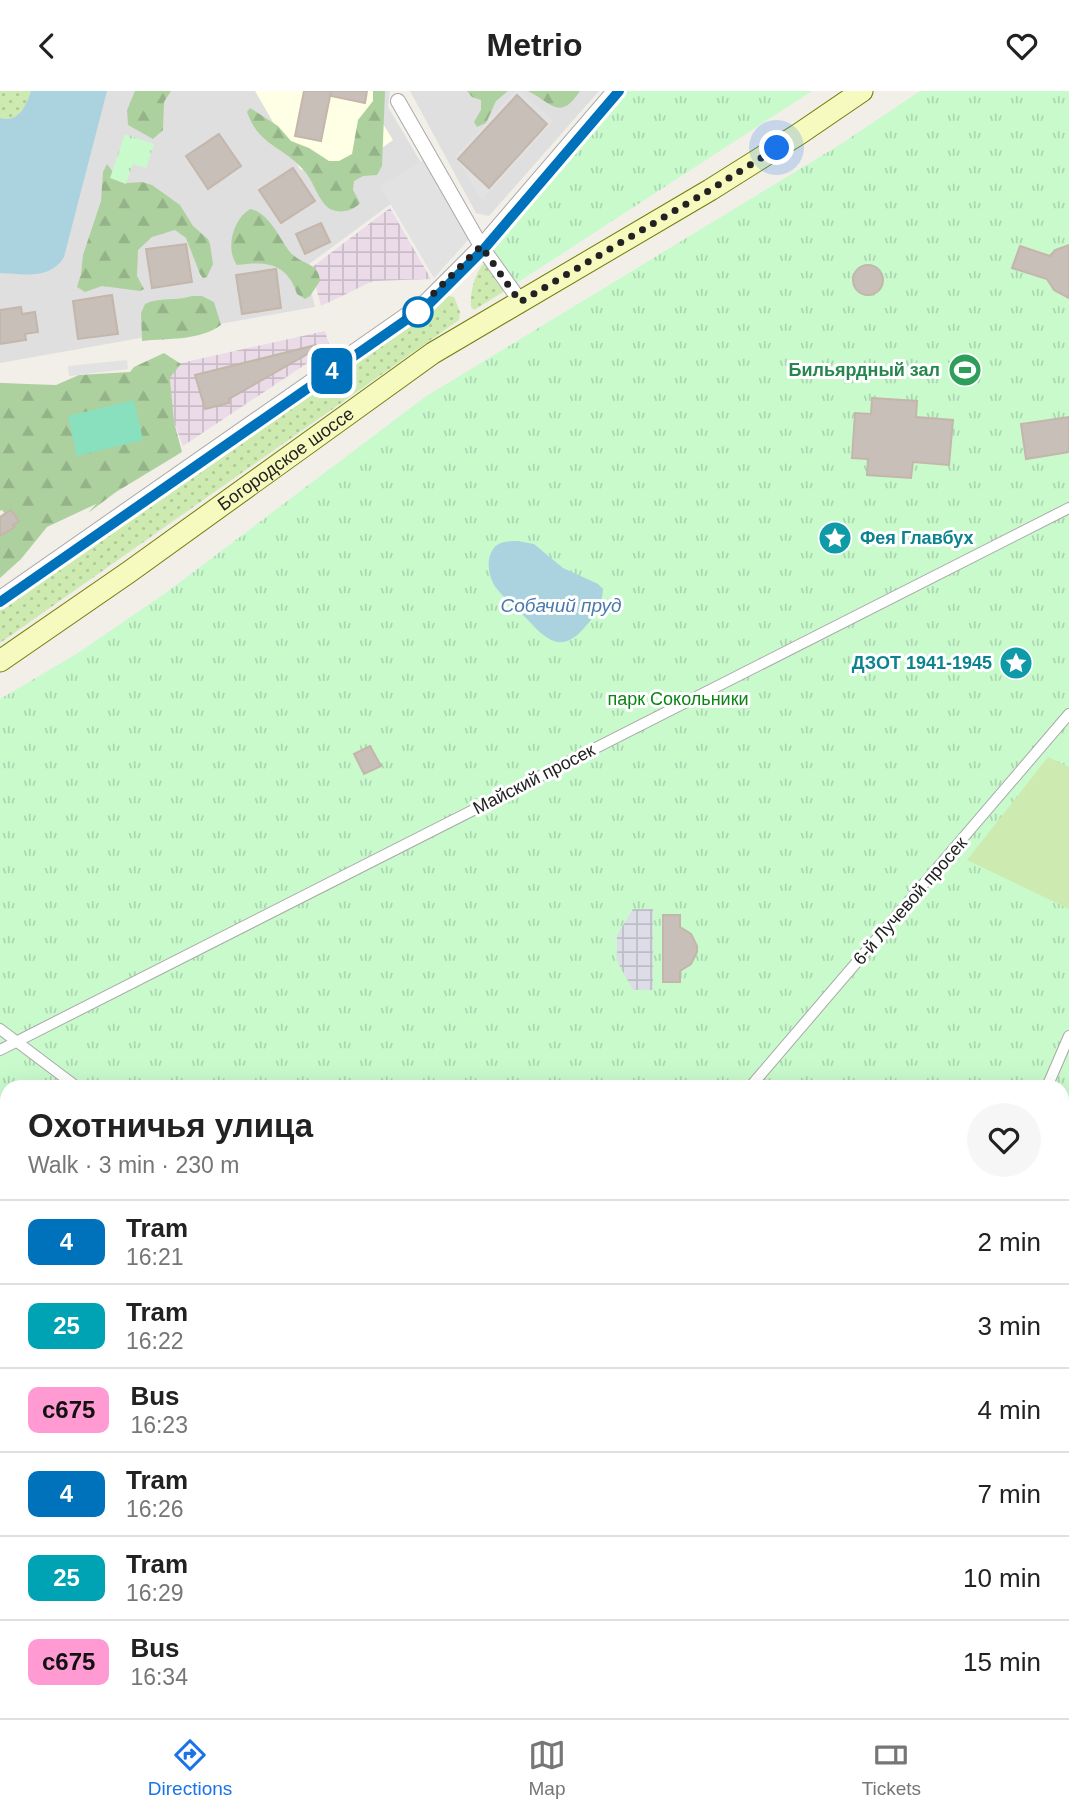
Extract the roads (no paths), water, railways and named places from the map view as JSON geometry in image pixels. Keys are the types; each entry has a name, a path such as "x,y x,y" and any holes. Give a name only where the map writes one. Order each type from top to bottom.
{"main road":[{"name":"Богородское шоссе","path":"0,661 129,572 433,353 710,190 800,134 862,91"}],"street":[{"path":"0,598 426,301 481,246 614,91"},
{"path":"398,101 481,246 520,302"},
{"name":"Майский просек","path":"0,1050 1069,508"},
{"name":"6-й Лучевой просек","path":"756,1080 1069,714"},
{"path":"0,1029 68,1080"},
{"path":"1050,1080 1069,1036"}],"water":[{"path":"31,91 107,91 64,257 51,269 36,274 0,273 0,118 17,116"},
{"name":"Собачий пруд","path":"518,541 534,544 563,568 598,584 603,589 595,614 580,633 570,640 558,642 544,635 494,584 489,567 493,549 502,543"}],"tram line":[{"path":"0,602 429,304 484,249 619,91"},
{"name":"4","path":"0,602 429,304 484,249 619,91"}],"place":[{"name":"Бильярдный зал","path":"965,370"},
{"name":"Фея Главбух","path":"835,538"},
{"name":"ДЗОТ 1941-1945","path":"1016,663"}],"park label":[{"name":"парк Сокольники","path":"678,699"}]}
